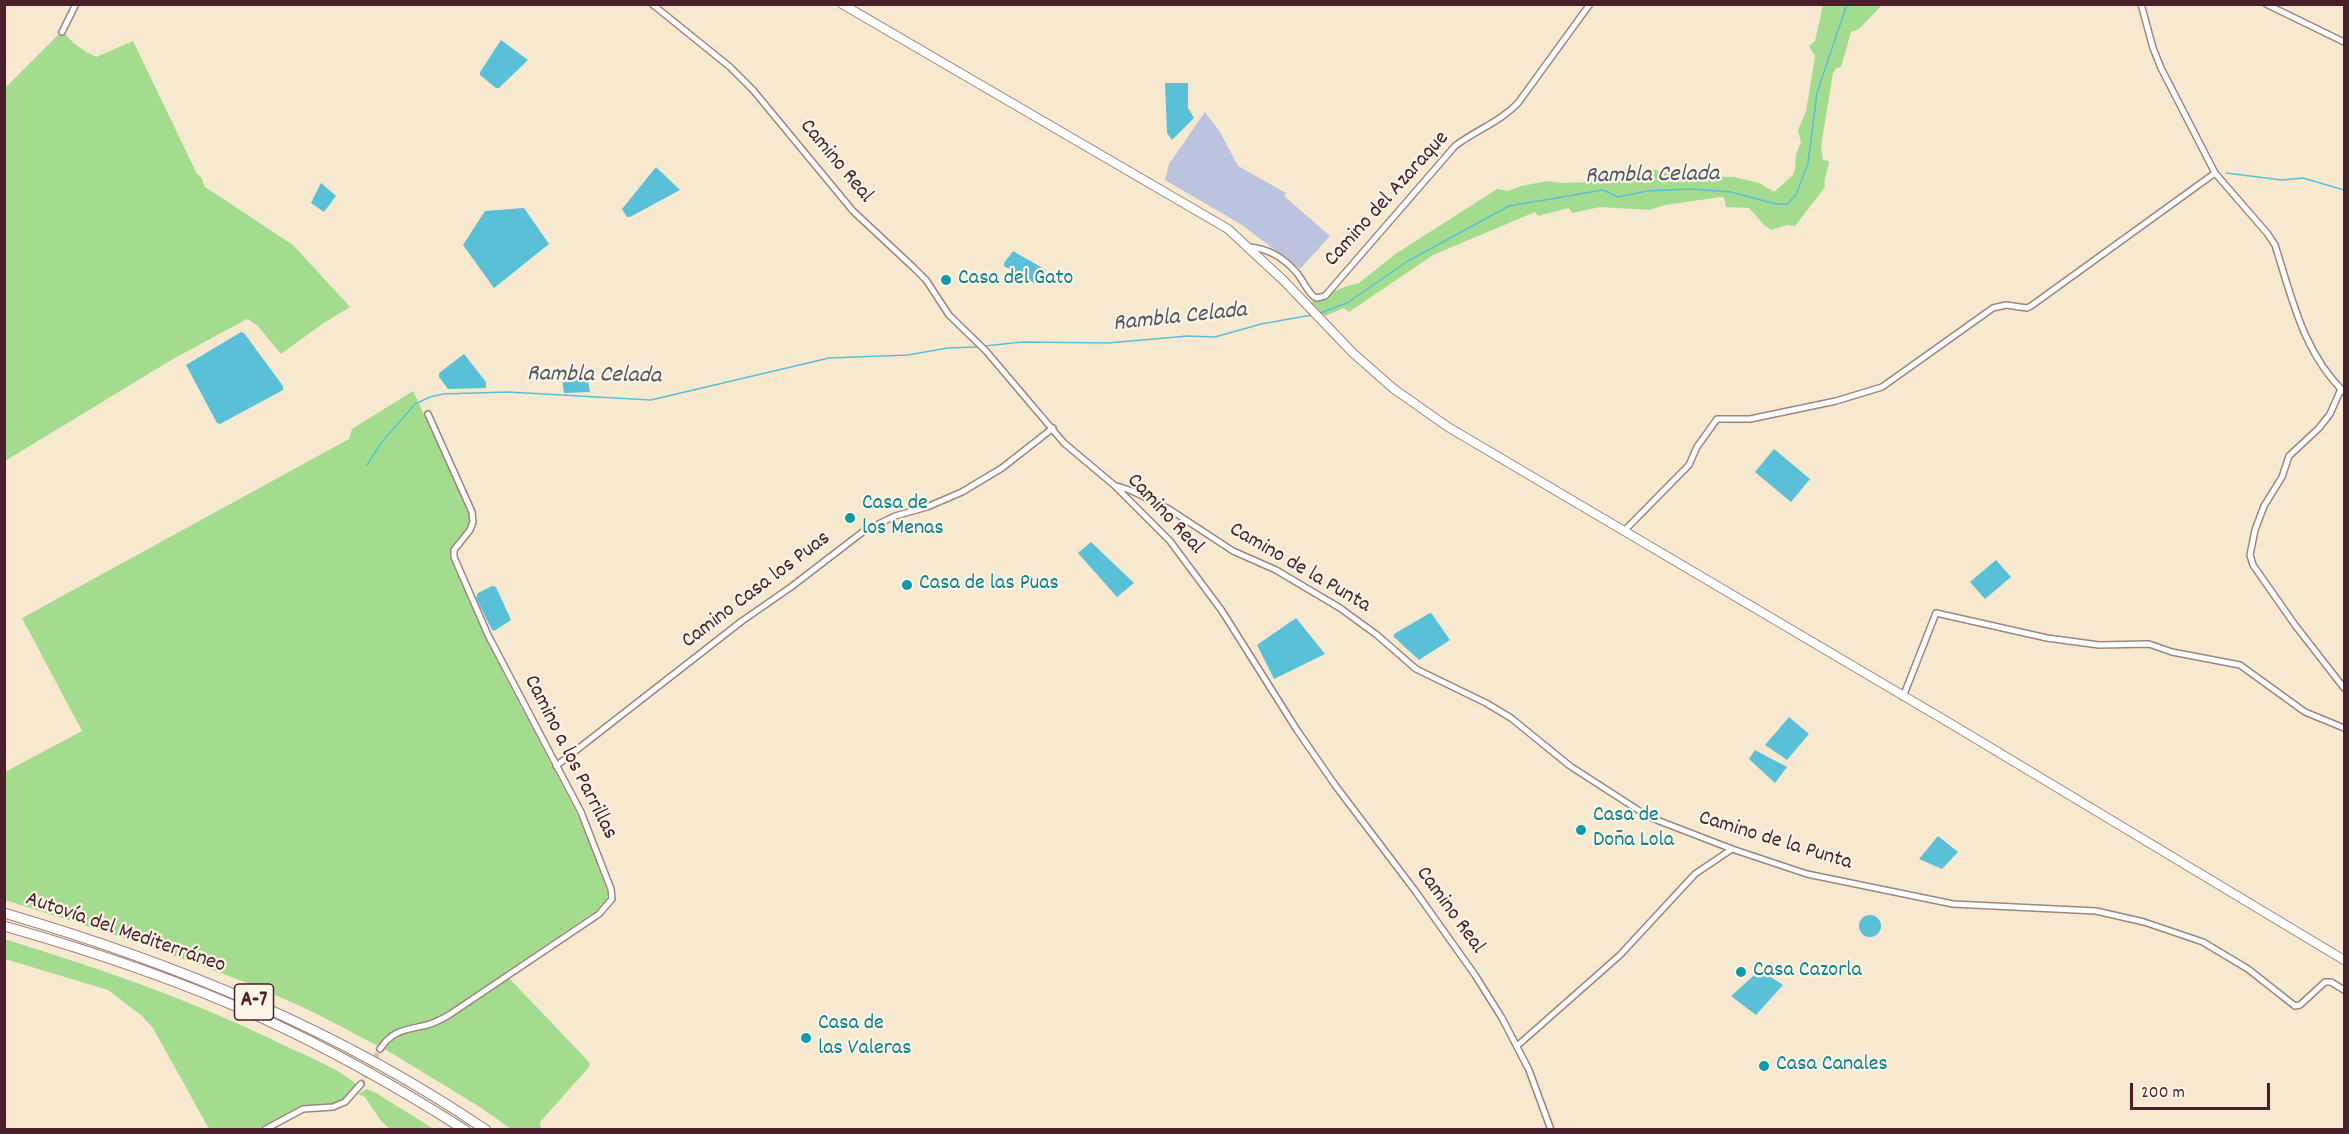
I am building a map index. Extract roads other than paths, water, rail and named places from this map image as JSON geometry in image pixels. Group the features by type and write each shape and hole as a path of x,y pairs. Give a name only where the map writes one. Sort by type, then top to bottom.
{"highway":[{"name":"Autovía del Mediterráneo","path":"4,914 143,957 264,1006 377,1063 486,1130"},
{"name":"Autovía del Mediterráneo","path":"4,926 154,974 261,1017 373,1074 465,1130"}],"main road":[{"path":"842,4 1228,229 1283,279 1353,353 1418,407 2344,960"}],"street":[{"path":"62,32 76,4"},
{"name":"Camino Real","path":"652,4 730,67 753,90 854,211 926,280 949,315 981,346 1064,443 1114,485 1170,541 1196,573 1324,770 1475,975 1517,1046 1536,1086 1551,1130"},
{"name":"Camino del Azaraque","path":"1248,248 1263,248 1274,254 1297,273 1313,296 1317,298 1325,296 1455,146 1469,135 1508,114 1518,103 1590,4"},
{"path":"2141,4 2150,39 2161,68 2215,173 2275,245 2304,334 2343,390 2330,414 2319,428 2289,456 2282,477 2262,512 2250,555 2253,565 2295,625 2344,688"},
{"path":"2266,4 2344,42"},
{"path":"1624,531 1689,465 1697,447 1717,419 1750,419 1882,387 1993,308 2031,306 2215,173"},
{"name":"Camino a los Parrillas","path":"380,1048 393,1034 403,1029 436,1023 450,1015 600,914 609,904 611,889 597,848 581,812 488,635 454,557 454,550 470,530 473,517 428,414"},
{"name":"Camino Casa los Puas","path":"556,766 742,621 864,531 885,519 927,507 971,487 1002,468 1053,429"},
{"name":"Camino de la Punta","path":"1114,485 1169,509 1233,551 1276,570 1340,608 1377,635 1416,669 1486,703 1511,718 1570,766 1649,817 1732,849 1807,874 1928,900 1978,906 2096,911 2144,922 2203,942 2248,969 2295,1006 2300,1005 2325,982 2331,982 2344,990"},
{"path":"1903,697 1935,614 1939,613 2040,637 2099,645 2149,644 2172,652 2240,665 2305,712 2344,728"},
{"path":"1517,1046 1620,955 1695,874 1732,849"},
{"path":"264,1130 303,1109 333,1107 345,1102 361,1084"}],"water":[{"path":"501,40 528,60 499,88 496,88 480,75 480,72"},
{"path":"1165,83 1188,83 1188,108 1194,118 1172,140 1167,133"},
{"path":"656,167 680,190 627,217 622,209"},
{"path":"321,183 336,196 324,212 311,203"},
{"path":"524,208 549,244 494,288 463,245 485,211"},
{"path":"1013,251 1046,270 1038,285 1004,266"},
{"path":"241,332 283,386 283,390 220,424 217,423 186,365"},
{"path":"464,354 486,382 486,388 448,389 439,377 439,373"},
{"path":"586,368 590,392 564,393 561,371"},
{"path":"1774,449 1810,479 1791,502 1755,472"},
{"path":"1091,542 1134,583 1117,597 1078,553"},
{"path":"1996,560 2011,577 1985,599 1970,582"},
{"path":"492,586 496,587 511,620 494,631 476,598 478,593"},
{"path":"1430,613 1450,640 1419,660 1394,637 1394,634"},
{"path":"1296,618 1325,654 1274,679 1257,645"},
{"path":"1789,717 1809,734 1787,760 1765,745"},
{"path":"1755,750 1787,767 1775,783 1749,759"},
{"path":"1938,836 1958,852 1942,869 1919,859"},
{"path":"1866,915 1874,915 1881,922 1881,930 1874,937 1866,937 1859,930 1859,922"},
{"path":"1760,970 1783,985 1756,1015 1731,996"}],"waterway":[{"name":"Rambla Celada","path":"1320,313 1347,303 1408,261 1509,206 1603,190 1618,197 1647,191 1691,189 1731,192 1776,204 1787,204 1796,195 1808,163 1817,93 1847,4"},
{"path":"2226,173 2282,180 2303,178 2344,190"},
{"name":"Rambla Celada","path":"985,346 1022,342 1108,343 1188,336 1215,337 1261,324 1312,315"},
{"name":"Rambla Celada","path":"367,465 381,443 415,404 443,394 508,392 651,400 829,358 908,355 948,348 977,347"}],"tunnel":[{"path":"361,1084 380,1049"}],"place":[{"name":"Casa del Gato","path":"946,280"},
{"name":"Casa de los Menas","path":"850,518"},
{"name":"Casa de las Puas","path":"907,585"},
{"name":"Casa de Doña Lola","path":"1581,830"},
{"name":"Casa Cazorla","path":"1741,972"},
{"name":"Casa de las Valeras","path":"806,1038"},
{"name":"Casa Canales","path":"1764,1066"}]}
